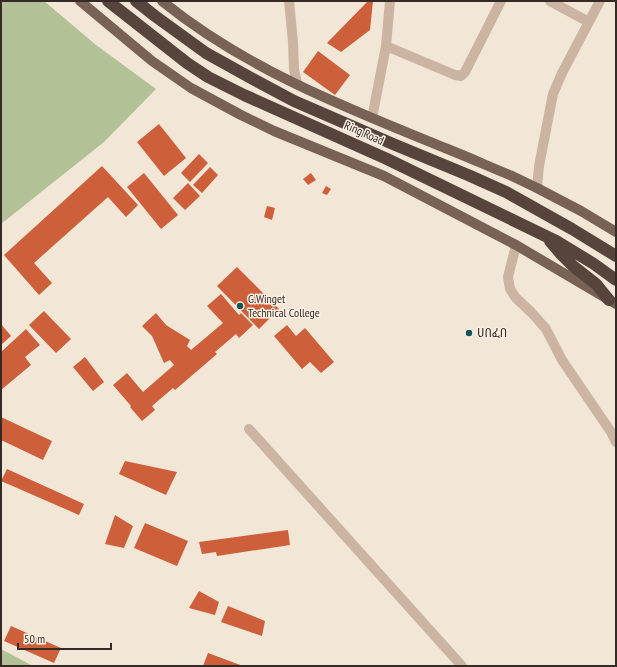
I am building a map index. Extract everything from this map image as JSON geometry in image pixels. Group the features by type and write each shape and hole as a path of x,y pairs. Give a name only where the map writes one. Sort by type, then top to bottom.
{"highway":[{"name":"Ring Road","path":"108,1 187,64 208,77 244,95 388,159 558,242 594,264 616,280"},
{"name":"Ring Road","path":"136,1 206,53 294,101 506,192 572,229 616,256"},
{"path":"545,236 573,266 596,284 613,302"}],"main road":[{"path":"80,1 152,61 191,88 214,101 241,116 384,176 516,245 613,302"},
{"path":"162,1 202,31 229,48 320,96 447,148 537,188 581,211 616,232"}],"street":[{"path":"289,1 294,69 297,84"},
{"path":"372,118 386,46 390,1"},
{"path":"386,46 455,75 461,76 465,72 501,1"},
{"path":"550,1 589,22"},
{"path":"537,188 539,166 553,94 600,1"},
{"path":"516,245 508,277 510,289 516,298 532,312 546,329 562,360 611,432 616,442"},
{"path":"249,429 462,666"}],"green space":[{"path":"1,1 44,1 96,45 156,89 104,142 1,224"},
{"path":"1,649 33,666 1,666"}],"building":[{"path":"368,1 373,1 370,30 341,52 327,43"},
{"path":"318,51 350,75 335,95 303,72"},
{"path":"159,124 186,158 164,176 137,142"},
{"path":"199,154 208,163 190,182 181,173"},
{"path":"102,166 138,205 126,217 108,197 34,263 52,283 39,295 4,255"},
{"path":"210,167 218,175 202,193 193,185"},
{"path":"144,173 178,215 161,229 127,187"},
{"path":"311,173 316,180 308,185 303,179"},
{"path":"188,183 200,196 185,210 173,198"},
{"path":"326,186 331,189 327,195 322,193"},
{"path":"267,206 275,208 272,220 264,217"},
{"path":"237,267 279,309 259,329 217,286"},
{"path":"221,294 239,315 241,313 253,325 239,338 236,334 215,352 217,354 175,390 173,388 152,406 155,410 142,421 113,385 127,373 143,392 174,365 170,360 164,363 152,336 142,326 156,313 166,325 190,340 187,346 191,350 223,323 207,306"},
{"path":"44,311 71,339 56,353 29,325"},
{"path":"1,324 11,336 1,345"},
{"path":"287,325 296,336 305,328 334,362 321,373 310,362 302,369 274,336"},
{"path":"26,329 40,345 25,357 31,365 1,390 1,352"},
{"path":"85,357 104,382 93,391 73,367"},
{"path":"1,417 52,441 43,460 1,440"},
{"path":"125,461 177,472 166,495 119,474"},
{"path":"7,469 84,504 79,515 1,481"},
{"path":"115,515 133,526 124,548 105,544"},
{"path":"145,523 188,541 177,566 134,548"},
{"path":"288,530 290,545 217,556 216,552 202,554 199,542"},
{"path":"199,591 219,602 215,615 189,608"},
{"path":"228,606 265,621 262,636 221,622"},
{"path":"11,626 61,648 54,663 4,641"},
{"path":"208,653 243,666 203,666"}],"place":[{"name":"G.Winget Technical College","path":"240,306"},
{"name":"ሀበፈበ","path":"469,333"}]}
